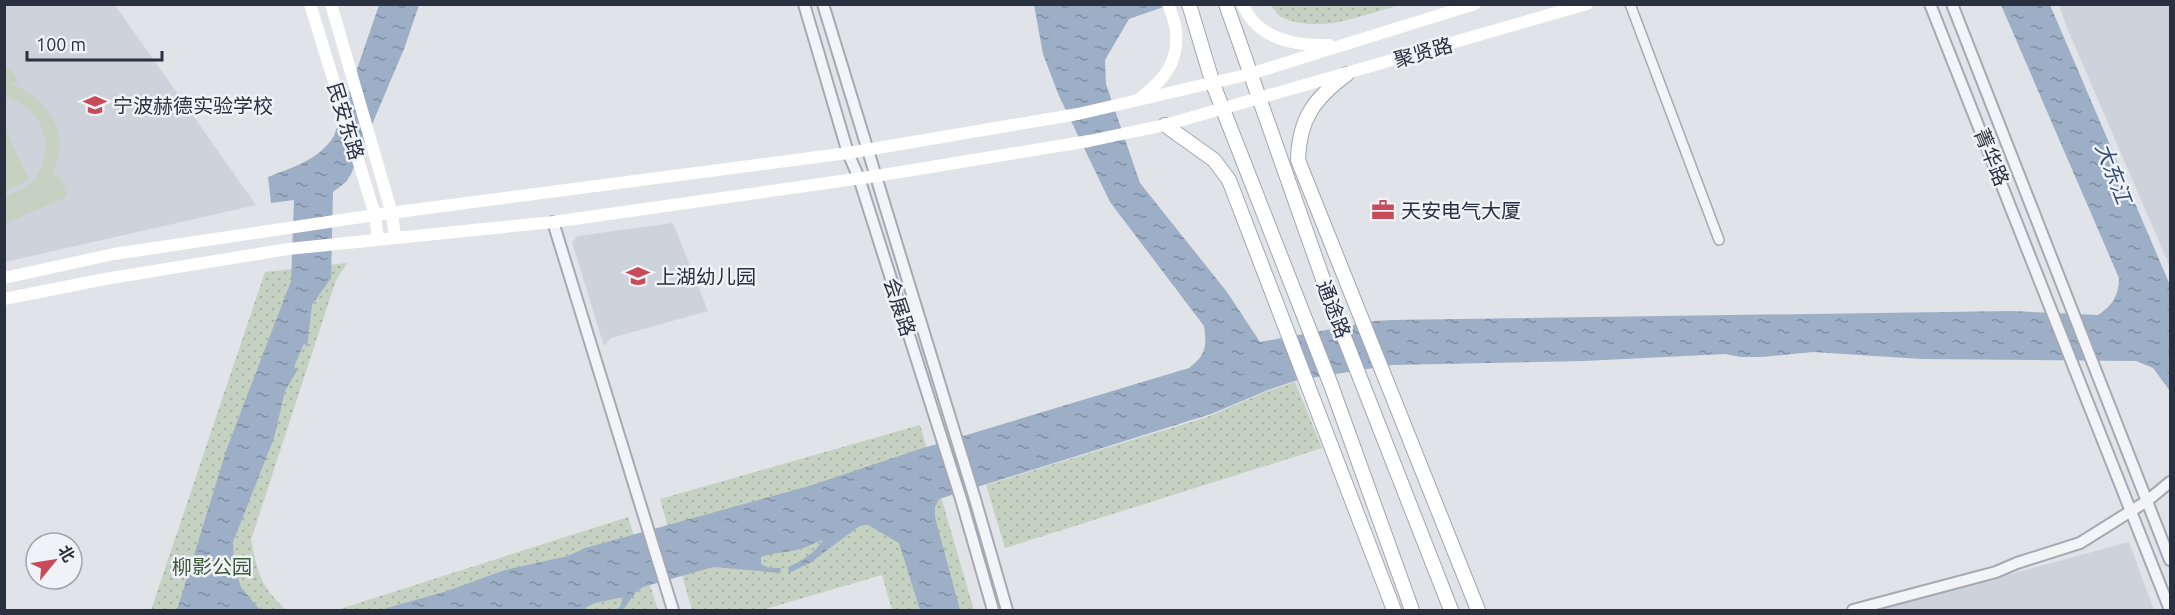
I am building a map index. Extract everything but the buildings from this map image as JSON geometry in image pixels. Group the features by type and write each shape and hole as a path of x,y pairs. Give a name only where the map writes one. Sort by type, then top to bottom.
{"main road":[{"name":"民安东路","path":"310,4 375,215 378,239"},
{"name":"民安东路","path":"331,4 392,214 395,237"},
{"path":"1135,101 1164,78 1174,56 1176,31 1168,4"},
{"name":"通途路","path":"1226,4 1337,319 1451,610"},
{"path":"1242,4 1256,24 1275,36 1312,45 1345,44"},
{"name":"聚贤路","path":"4,278 114,254 375,215 848,153 1078,114 1214,84 1475,4"},
{"name":"聚贤路","path":"4,299 105,279 288,249 553,222 876,176 1089,141 1166,125 1587,4"},
{"name":"通途路","path":"1190,7 1223,109 1331,385 1412,610"},
{"path":"1347,74 1316,101 1304,121 1298,144 1298,160 1478,610"},
{"path":"1166,125 1214,160 1229,180 1394,610"}],"street":[{"name":"会展路","path":"804,4 848,153 859,178 961,499 993,610"},
{"name":"会展路","path":"823,4 955,432 1007,610"},
{"path":"1630,4 1719,240"},
{"name":"菁华路","path":"1930,4 2132,510"},
{"path":"1952,4 2170,560"},
{"path":"553,222 673,610"},
{"path":"1853,610 1996,572 2017,563 2066,549 2080,543 2147,501 2170,482"},
{"path":"2132,510 2170,610"}],"shaded area":[{"name":"宁波赫德实验学校","path":"4,5 115,5 256,205 5,262"},
{"path":"2059,5 2170,5 2170,267 2068,30"},
{"name":"上湖幼儿园","path":"673,223 708,311 611,338 604,346 572,242 578,236"},
{"path":"2129,542 2154,610 1877,610"}],"green space":[{"path":"1270,5 1399,5 1356,18 1327,24 1312,24 1283,18"},
{"path":"10,67 17,81 11,84 37,99 55,124 59,134 60,148 52,177 58,174 68,196 5,224 5,196 32,182 43,161 46,149 45,137 35,116 17,101 5,97 5,70"},
{"path":"4,126 29,180 5,191 4,191"},
{"name":"柳影公园","path":"347,263 336,280 251,540 265,586 286,610 151,610 265,272"},
{"path":"1295,382 1322,448 1005,548 986,485 1207,417"},
{"path":"920,425 974,610 892,610 882,575 762,610 692,610 660,499"},
{"path":"628,517 658,610 337,610"}],"water":[{"path":"379,5 419,5 404,49 351,174 346,182 333,192 331,278 312,305 307,347 304,343 294,367 298,369 285,391 274,438 233,542 234,566 241,587 260,610 177,610 227,448 291,281 294,200 271,203 268,177 313,157 334,136"},
{"name":"大东江","path":"1034,5 1169,5 1129,19 1105,60 1106,84 1140,183 1227,292 1260,342 1375,321 1392,320 2011,311 2098,315 2114,299 2118,290 2119,278 2001,5 2050,5 2170,285 2170,391 2153,368 2136,361 1921,359 1813,352 1762,357 1725,354 1584,361 1392,365 1298,380 1211,414 939,499 935,507 935,517 960,610 920,610 899,543 868,525 861,525 810,563 789,573 788,567 808,556 823,540 803,548 761,557 761,564 770,568 781,568 780,573 713,567 643,587 635,593 623,610 614,610 620,607 623,597 595,603 581,610 380,610 447,591 505,570 568,556 585,548 809,486 920,449 1189,368 1195,363 1204,350 1204,326 1110,202 1059,96 1043,54"}],"place":[{"name":"宁波赫德实验学校","path":"95,105"},
{"name":"天安电气大厦","path":"1383,210"},
{"name":"上湖幼儿园","path":"638,276"}]}
